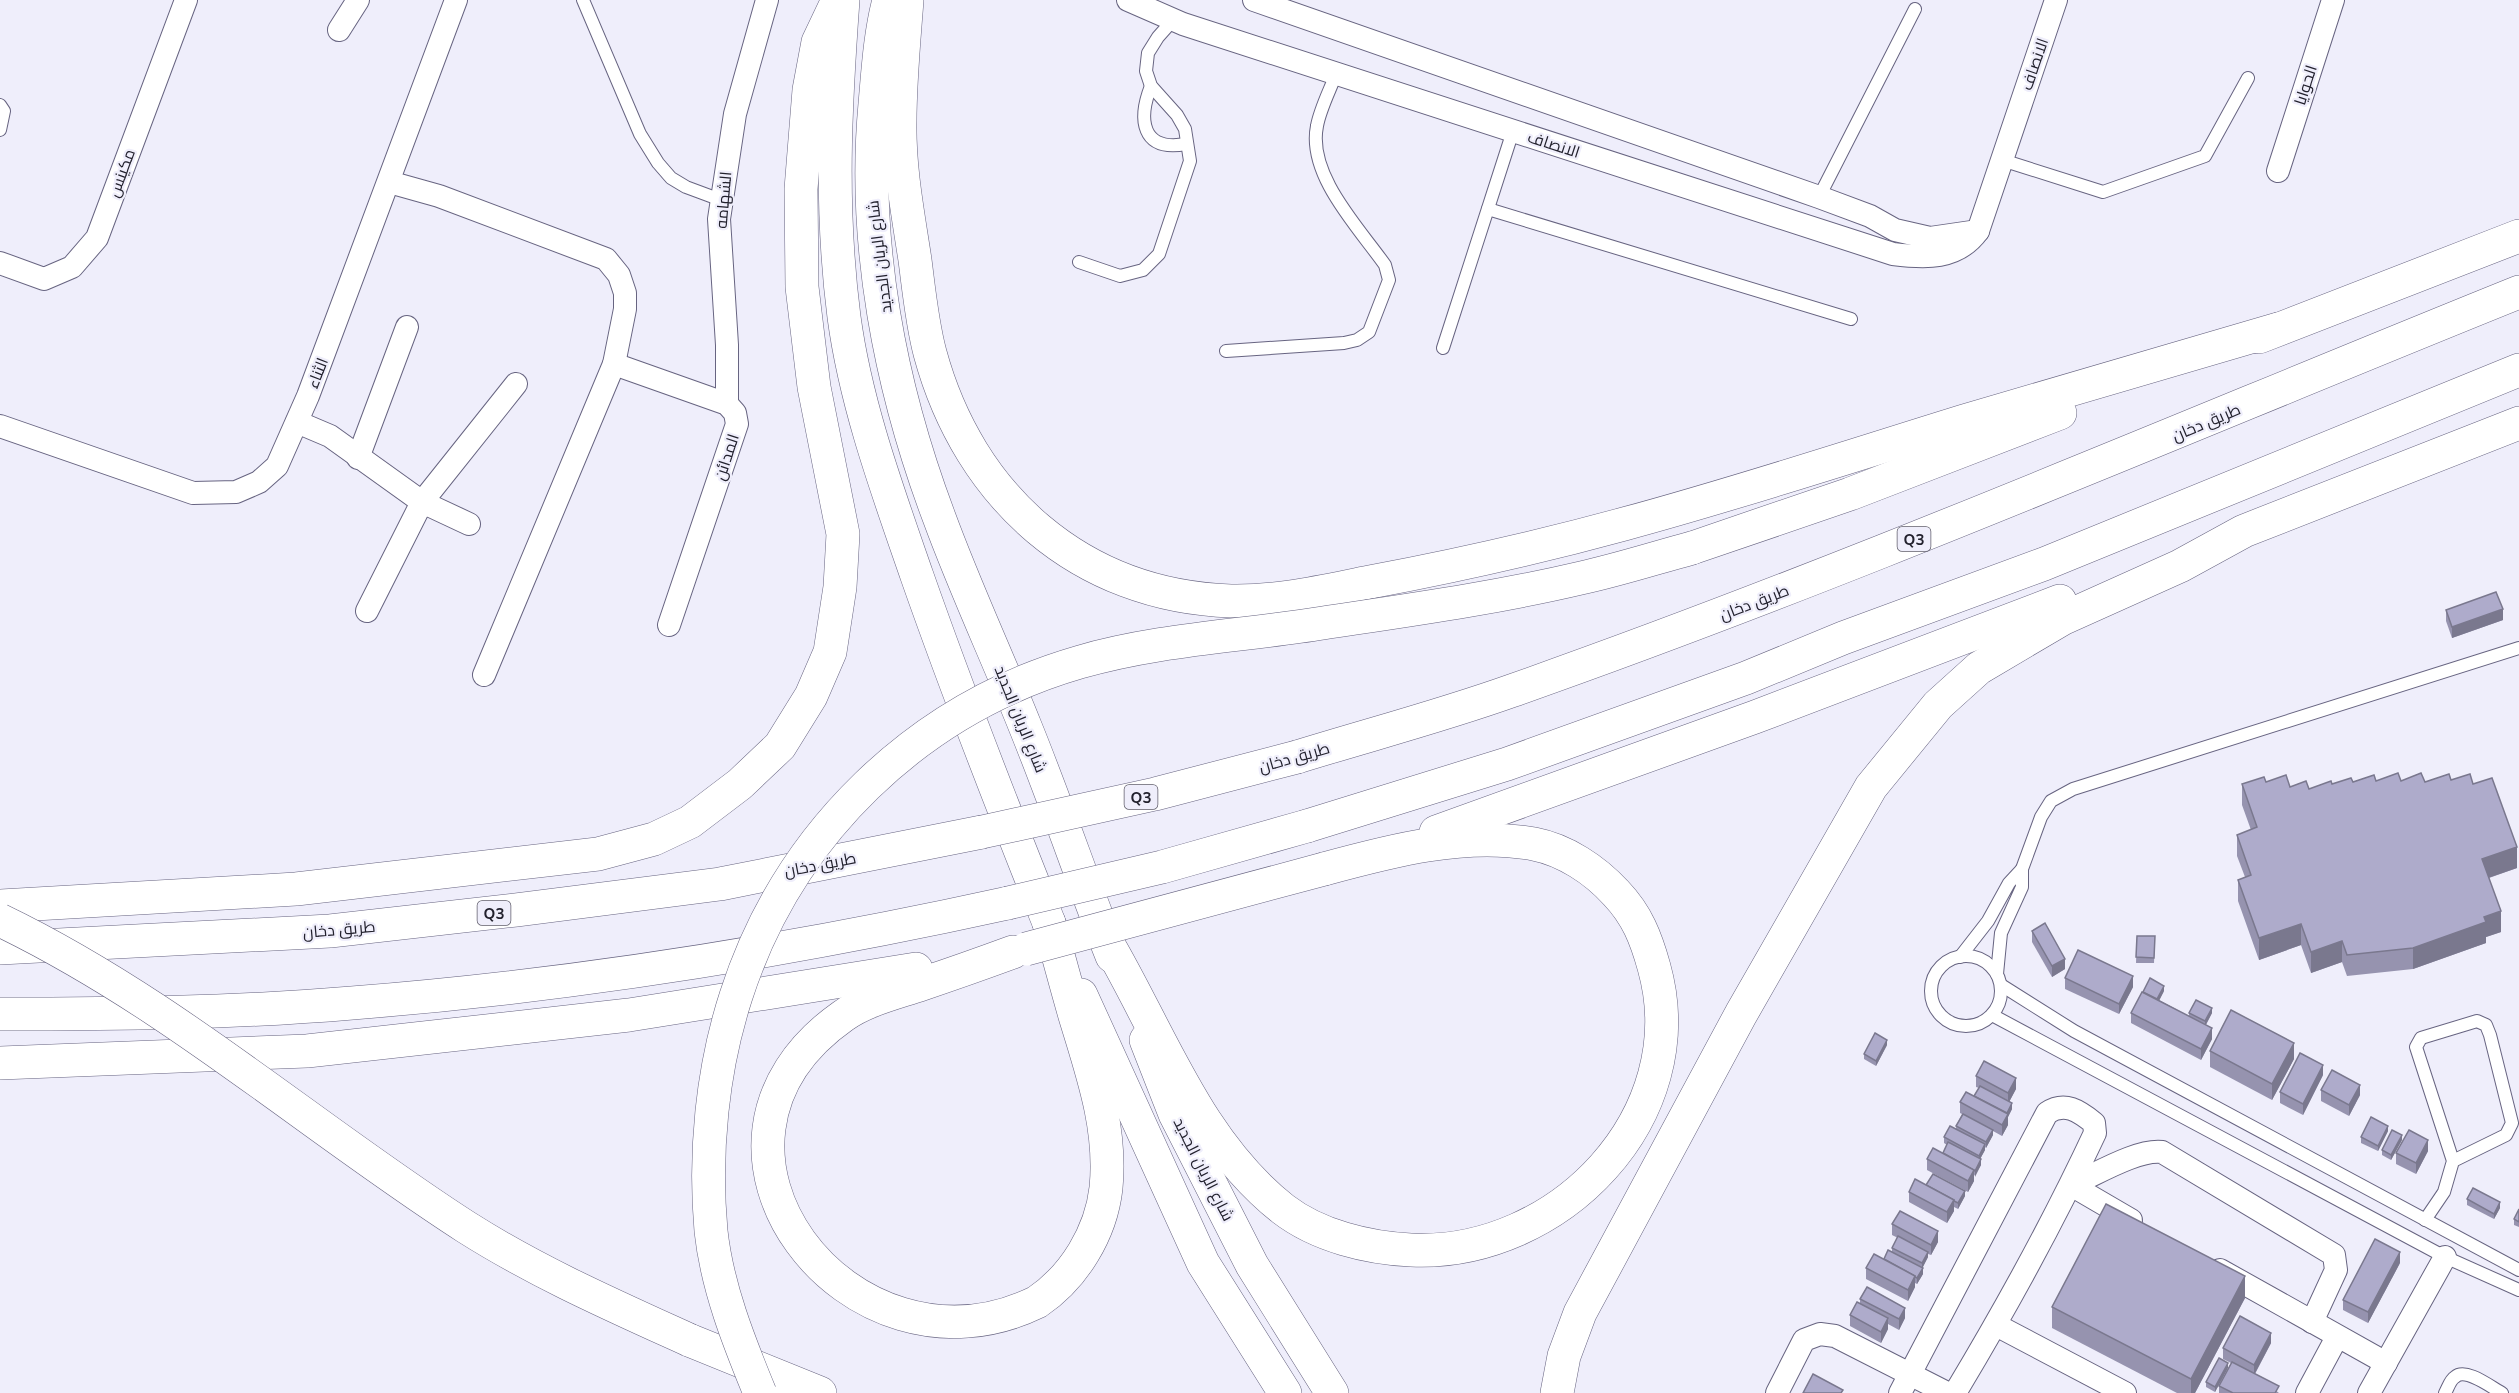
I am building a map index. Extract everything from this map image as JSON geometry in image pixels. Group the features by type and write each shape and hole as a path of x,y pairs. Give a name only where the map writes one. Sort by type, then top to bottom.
{"main road":[{"path":"0,906 296,890 598,854 654,839 690,822 740,784 780,746 811,696 830,652 840,587 843,534 814,387 802,287 801,189 809,90 818,42 838,0"},
{"path":"843,0 835,117 834,197 845,320 860,393 885,486 942,649 1049,922 1136,1120 1203,1263 1285,1393"},
{"name":"شارع الريان الجديد","path":"889,0 877,78 872,133 874,242 893,365 913,441 939,517 1026,728 1107,942 1180,1124 1252,1265 1332,1393"},
{"path":"907,0 900,123 904,190 930,351 957,423 982,468 1024,518 1053,543 1084,562 1134,584 1178,596 1233,601 1291,597 1435,570 1565,540 1675,510 2278,329"},
{"path":"759,1393 740,1347 722,1286 711,1234 709,1179 711,1123 728,1021 747,961 789,881 818,838 846,806 908,747 945,722 1029,679 1082,661 1145,648 1320,624 1571,580 1692,548 1850,494 2519,236"},
{"name":"طريق دخان","path":"0,948 330,931 720,884 982,832 1155,794 1297,757 1508,692 1744,606 2139,450 2519,292"},
{"path":"0,1014 175,1013 352,1004 534,984 880,931 1162,867 1306,826 1507,764 1746,678 1843,638 2054,560 2519,370"},
{"path":"1049,922 1106,1125 1106,1190 1095,1229 1068,1274 1048,1294 1026,1309 986,1327 953,1333 922,1333 877,1319 844,1302 823,1286 791,1244 779,1220 771,1186 770,1127 776,1106 798,1063 828,1029 844,1016 892,994 1020,950 1324,869 1364,858 1755,717 2244,531 2519,423"},
{"path":"1557,1393 1564,1356 1580,1313 1615,1244 1741,1014 1871,788 1906,742 1938,705 1978,668 2062,619 2180,566 2244,531"},
{"path":"1107,942 1137,993 1179,1080 1203,1118 1232,1161 1286,1212 1325,1231 1386,1249 1426,1251 1490,1242 1513,1233 1559,1206 1600,1172 1630,1131 1652,1086 1659,1061 1662,1010 1659,986 1645,935 1629,907 1608,884 1562,854 1538,845 1479,840 1442,843 1364,858"},
{"path":"0,920 77,961 202,1039 349,1148 467,1227 552,1278 689,1340 820,1393"},
{"path":"0,1063 307,1051 463,1035 629,1015 1020,950"}],"street":[{"name":"مكينس","path":"0,263 44,279 72,267 97,238 186,0"},
{"path":"339,30 358,0"},
{"name":"الثناء","path":"0,426 193,493 236,492 259,482 277,466 297,422 456,0"},
{"name":"الشهامه","path":"727,404 727,345 719,219 735,114 767,0"},
{"name":"الانصاف","path":"1128,0 1183,24 1336,74 1893,254 1924,258 1940,256 1968,245 1978,231 2056,0"},
{"path":"1254,0 1819,197 1870,216 1895,230 1930,238 1978,231"},
{"name":"الحوايا","path":"2278,171 2332,0"},
{"path":"389,182 439,196 606,259 619,275 625,293 625,309 614,364 484,675"},
{"path":"358,458 407,327"},
{"path":"614,364 727,404"},
{"path":"367,611 422,502 516,384"},
{"name":"المدائن","path":"669,625 737,424 735,413 727,404"},
{"path":"297,422 330,436 422,502 470,524"},
{"path":"1906,1383 2048,1113 2055,1108 2068,1107 2082,1112 2094,1123 2095,1133 2071,1185 1996,1325 1955,1393"},
{"path":"2071,1185 2138,1156 2152,1151 2162,1152 2334,1255 2336,1270 2312,1322"},
{"path":"2071,1185 2151,1231"},
{"path":"2369,1393 2445,1257"},
{"path":"2201,1260 2386,1363"},
{"path":"1996,1325 2125,1393"},
{"path":"1777,1393 1804,1340 1820,1334 1835,1336 1906,1383 1947,1393"},
{"path":"2307,1393 2337,1337"}],"lane":[{"path":"583,0 640,134 658,163 672,178 721,200"},
{"path":"1819,197 1915,9"},
{"path":"1079,262 1120,276 1143,270 1159,254 1190,161 1185,129 1177,115 1151,86 1146,71 1148,53 1174,19"},
{"path":"1226,351 1344,343 1357,340 1369,332 1389,280 1385,265 1323,177 1316,152 1316,127 1336,74"},
{"path":"2002,160 2103,192 2205,156 2248,78"},
{"path":"1151,86 1143,114 1147,133 1157,142 1167,145 1186,144"},
{"path":"0,105 4,111 0,130"},
{"path":"1443,348 1513,131"},
{"path":"1488,209 1851,319"},
{"path":"2022,869 2008,883 1988,921 1960,957 1941,967 1935,975 1932,986 1936,1007 1951,1022 1972,1025 1992,1015 1998,1006 2001,933 2022,887 2022,869 2041,817 2051,801 2073,789 2519,648"},
{"path":"1960,957 1982,960 1999,980 2074,1031 2519,1270"},
{"path":"1992,1015 2445,1257 2519,1290"},
{"path":"2425,1220 2444,1192 2453,1161 2416,1047 2421,1038 2477,1021 2486,1025 2490,1035 2512,1123 2506,1135 2453,1161"},
{"path":"2445,1393 2453,1377 2458,1374 2467,1374 2502,1393"}],"building":[{"path":"2496,592 2503,609 2452,627 2446,610"},
{"path":"2398,773 2401,781 2421,773 2425,782 2449,774 2451,780 2470,774 2473,784 2492,778 2517,847 2482,859 2501,911 2484,917 2486,922 2413,948 2347,955 2342,941 2311,952 2301,924 2259,938 2238,880 2251,875 2237,835 2257,827 2242,784 2264,777 2266,782 2286,775 2290,787 2306,781 2309,789 2331,781 2332,784 2351,778 2353,782 2374,775 2376,781"},
{"path":"2045,923 2065,959 2052,966 2032,931"},
{"path":"2137,936 2155,936 2154,958 2136,957"},
{"path":"2078,950 2133,976 2119,1004 2065,978"},
{"path":"2150,978 2164,986 2157,999 2143,992"},
{"path":"2142,992 2212,1028 2201,1049 2131,1013"},
{"path":"2196,1000 2212,1008 2205,1021 2189,1013"},
{"path":"2231,1010 2294,1043 2272,1084 2210,1051"},
{"path":"1875,1033 1887,1040 1876,1061 1864,1054"},
{"path":"2300,1053 2323,1065 2303,1104 2280,1092"},
{"path":"1984,1061 2016,1078 2008,1093 1976,1076"},
{"path":"2332,1070 2360,1085 2349,1105 2321,1090"},
{"path":"1980,1086 2012,1103 2007,1113 1974,1096"},
{"path":"1966,1092 2008,1114 2002,1125 1960,1102"},
{"path":"1963,1114 1993,1130 1986,1142 1956,1126"},
{"path":"2371,1117 2388,1126 2378,1146 2361,1137"},
{"path":"1950,1126 1985,1144 1979,1156 1944,1137"},
{"path":"2392,1130 2402,1135 2391,1155 2382,1150"},
{"path":"2409,1130 2428,1140 2416,1163 2396,1153"},
{"path":"1948,1142 1981,1159 1975,1171 1943,1153"},
{"path":"1933,1148 1974,1170 1968,1181 1927,1159"},
{"path":"1933,1174 1965,1191 1958,1203 1926,1185"},
{"path":"1915,1179 1954,1200 1947,1212 1909,1192"},
{"path":"2473,1188 2500,1202 2494,1214 2467,1199"},
{"path":"2106,1204 2245,1276 2191,1379 2052,1307"},
{"path":"2519,1209 2519,1222 2514,1219"},
{"path":"1900,1211 1938,1231 1931,1245 1892,1224"},
{"path":"1898,1236 1928,1252 1922,1263 1892,1248"},
{"path":"2375,1239 2400,1252 2368,1312 2343,1300"},
{"path":"1888,1250 1923,1268 1917,1278 1884,1259"},
{"path":"1874,1254 1915,1276 1908,1290 1866,1268"},
{"path":"1867,1287 1905,1308 1899,1319 1860,1299"},
{"path":"1857,1302 1888,1318 1881,1332 1850,1315"},
{"path":"2240,1316 2271,1333 2254,1365 2223,1348"},
{"path":"2219,1358 2228,1363 2215,1387 2206,1382"},
{"path":"2232,1362 2279,1386 2275,1393 2233,1393 2219,1386"},
{"path":"1813,1374 1843,1390 1841,1393 1803,1393"}]}
